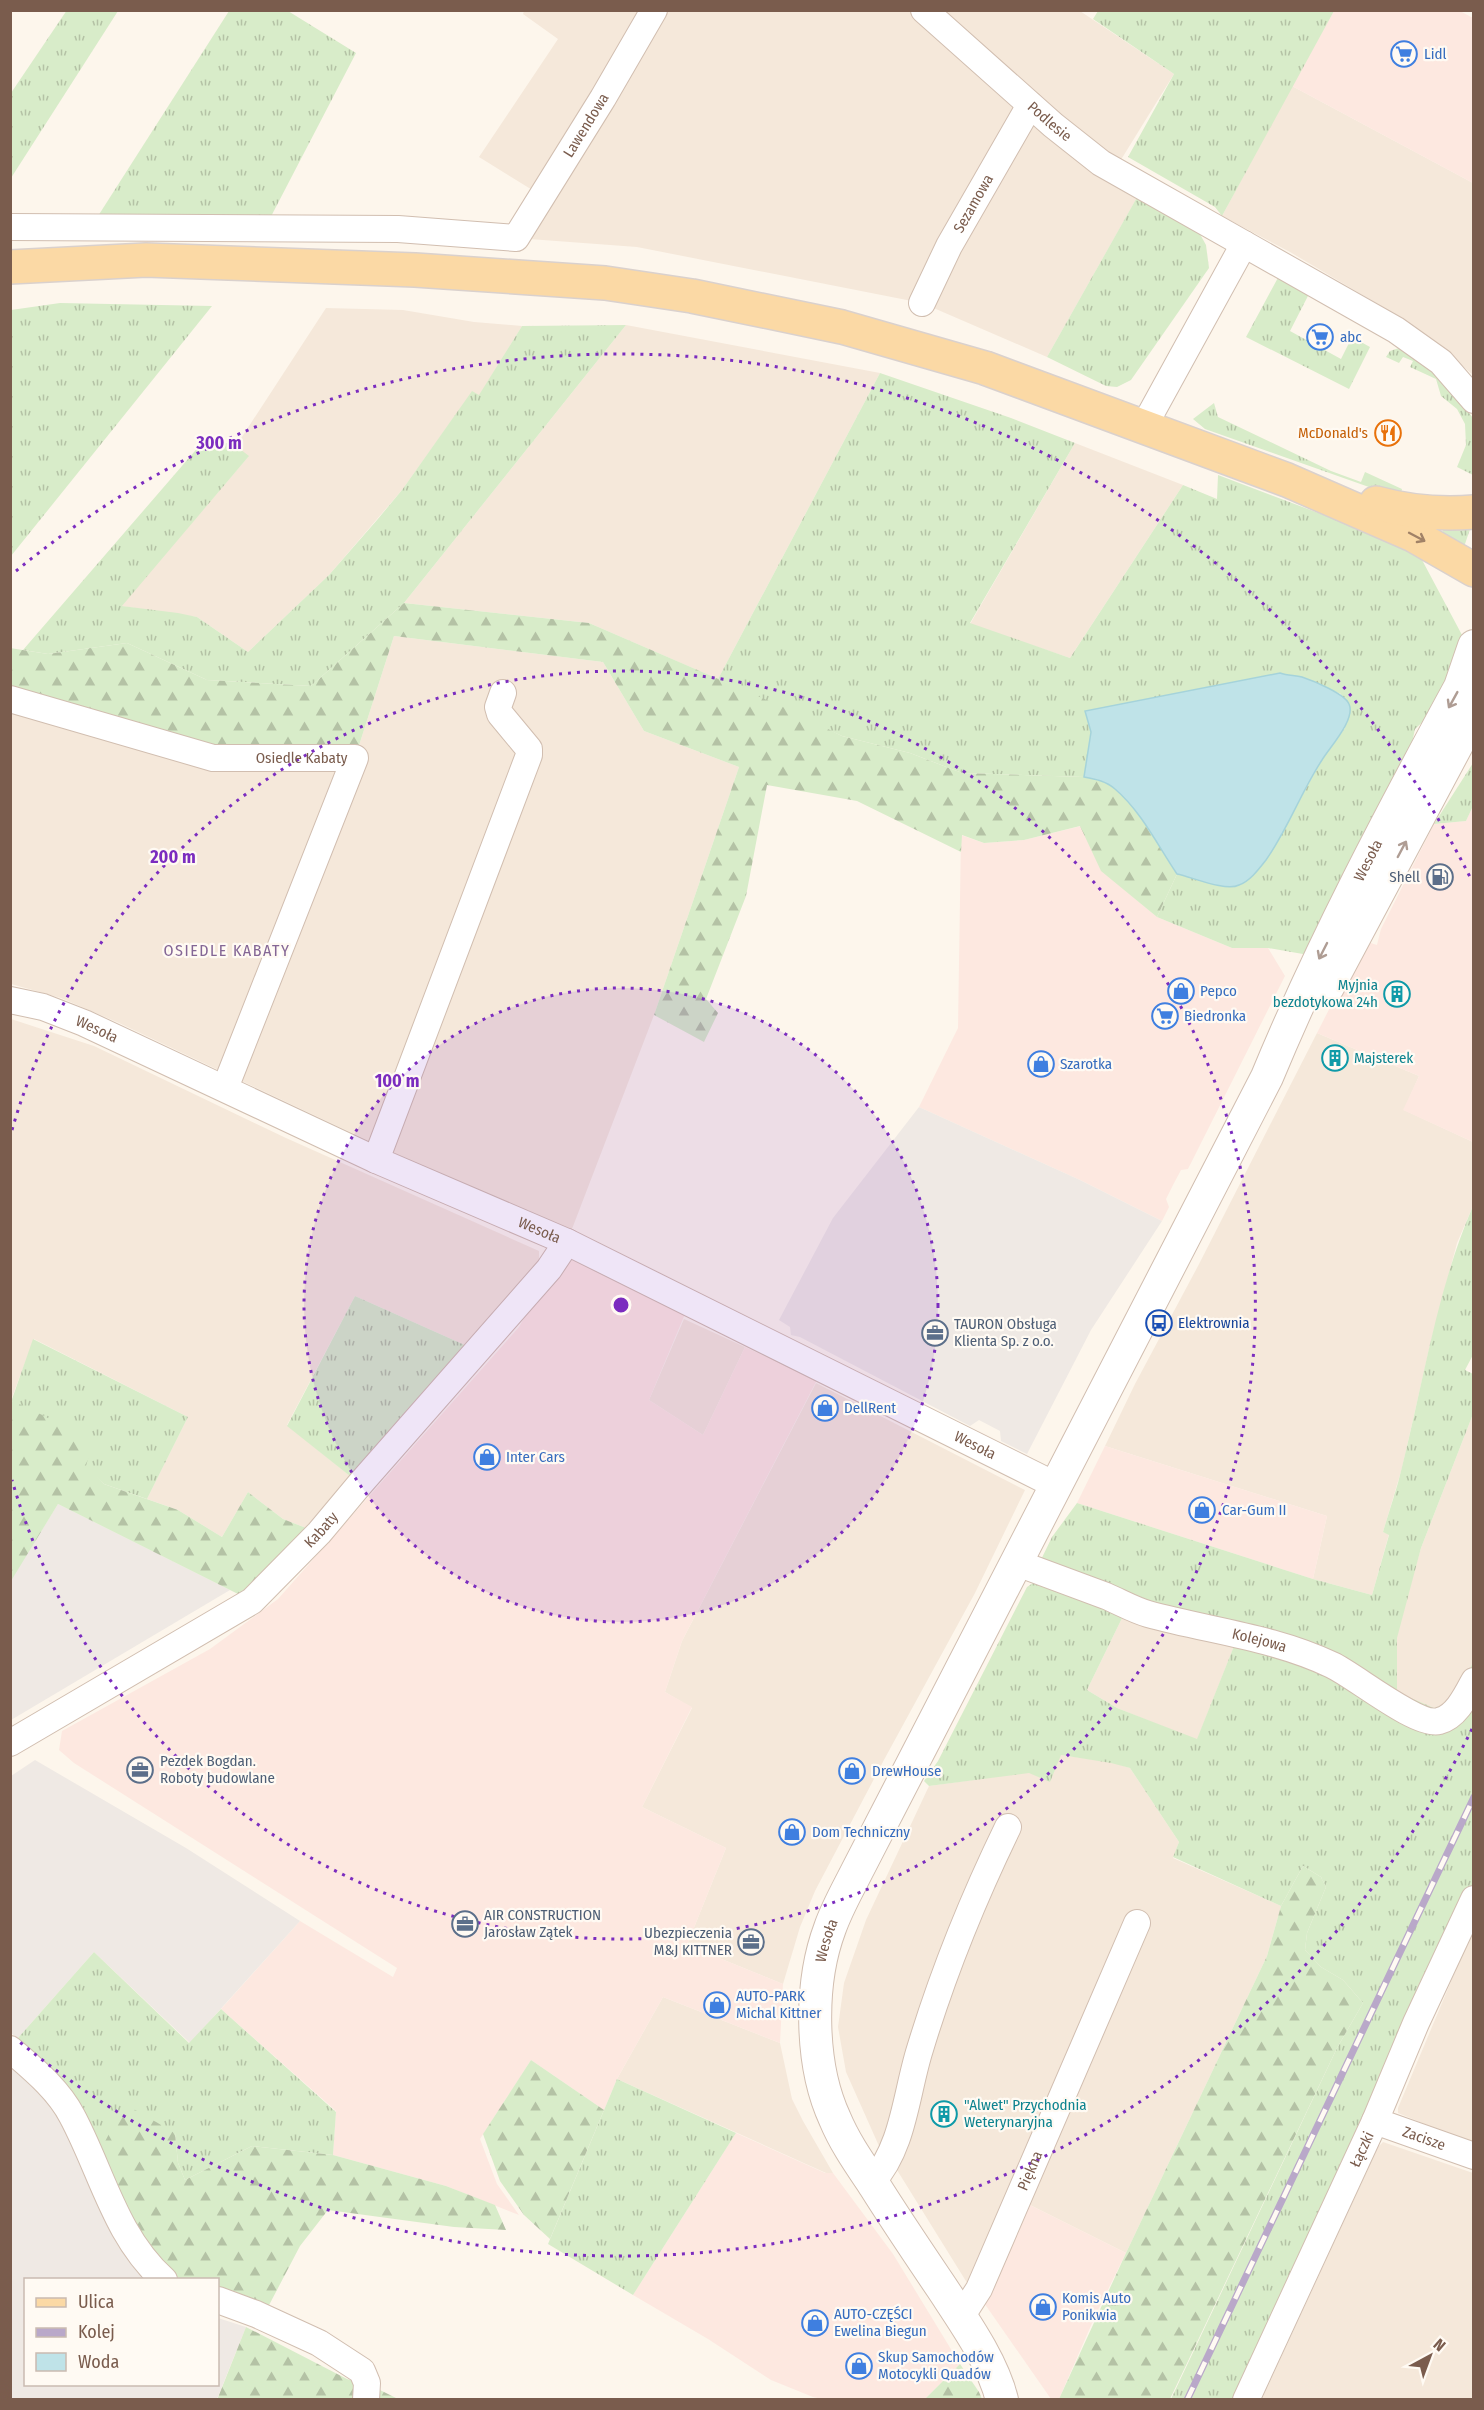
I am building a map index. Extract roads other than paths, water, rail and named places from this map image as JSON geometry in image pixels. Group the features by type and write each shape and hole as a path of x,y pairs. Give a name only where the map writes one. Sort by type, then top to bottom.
{"main road":[{"path":"10,267 146,260 415,270 605,283 692,296 842,327 985,368 1287,480 1413,535 1473,570"},
{"path":"1287,480 1416,512 1440,514 1473,512"}],"street":[{"name":"Lawendowa","path":"10,227 398,229 516,238 603,98 654,10"},
{"name":"Podlesie","path":"924,10 1030,105 1101,164 1396,330 1441,362 1473,400"},
{"name":"Sezamowa","path":"922,303 949,246 1030,105"},
{"path":"1144,426 1245,244"},
{"name":"Wesoła","path":"1002,2400 990,2367 961,2317 872,2181 849,2150 833,2117 821,2075 817,2049 815,1998 823,1952 830,1928 857,1870 1267,1077 1320,957 1460,687 1473,646"},
{"path":"376,1160 529,755 529,749 500,714 498,707 503,693"},
{"name":"Osiedle Kabaty","path":"10,699 213,758 355,758 225,1088"},
{"name":"Wesoła","path":"1267,1077 1322,997 1473,713"},
{"name":"Wesoła","path":"10,1000 43,1007 84,1023 376,1160 567,1242 1057,1486"},
{"name":"Kabaty","path":"10,1743 252,1601 320,1533 360,1484 549,1269 567,1242"},
{"name":"Kolejowa","path":"1017,1563 1108,1597 1146,1614 1247,1636 1316,1657 1343,1670 1407,1712 1426,1720 1438,1722 1453,1713 1473,1681"},
{"path":"872,2181 882,2170 892,2152 920,2049 950,1960 974,1898 1008,1827"},
{"name":"Łączki","path":"1246,2400 1375,2121 1416,2023 1473,1899"},
{"name":"Piękna","path":"961,2317 979,2289 1137,1923"},
{"path":"10,2049 50,2085 72,2115 115,2215 147,2265 162,2278"},
{"name":"Zacisze","path":"1375,2121 1473,2156"},
{"path":"219,2300 256,2313 319,2343 362,2371 368,2383 366,2400"}],"water":[{"path":"1280,673 1299,676 1342,696 1349,704 1350,710 1346,725 1314,772 1274,848 1251,878 1239,885 1226,887 1177,874 1141,818 1124,798 1108,784 1084,777 1091,732 1085,711"}],"railway":[{"path":"1187,2400 1474,1797"}],"place":[{"name":"Lidl","path":"1404,54"},
{"name":"abc","path":"1320,337"},
{"name":"McDonald's","path":"1388,433"},
{"name":"Shell","path":"1440,877"},
{"name":"Pepco","path":"1181,991"},
{"name":"Myjnia bezdotykowa 24h","path":"1397,994"},
{"name":"Biedronka","path":"1165,1016"},
{"name":"Majsterek","path":"1335,1058"},
{"name":"Szarotka","path":"1041,1064"},
{"name":"Elektrownia","path":"1159,1323"},
{"name":"TAURON Obsługa Klienta Sp. z o.o.","path":"935,1333"},
{"name":"DellRent","path":"825,1408"},
{"name":"Inter Cars","path":"487,1457"},
{"name":"Car-Gum II","path":"1202,1510"},
{"name":"Pezdek Bogdan. Roboty budowlane","path":"140,1770"},
{"name":"DrewHouse","path":"852,1771"},
{"name":"Dom Techniczny","path":"792,1832"},
{"name":"AIR CONSTRUCTION Jarosław Zątek","path":"465,1924"},
{"name":"Ubezpieczenia M&J KITTNER","path":"751,1942"},
{"name":"AUTO-PARK Michal Kittner","path":"717,2005"},
{"name":"\"Alwet\" Przychodnia Weterynaryjna","path":"944,2114"},
{"name":"Komis Auto Ponikwia","path":"1043,2307"},
{"name":"AUTO-CZĘŚCI Ewelina Biegun","path":"815,2323"},
{"name":"Skup Samochodów Motocykli Quadów","path":"859,2366"}],"district":[{"name":"OSIEDLE KABATY","path":"227,950"}]}
